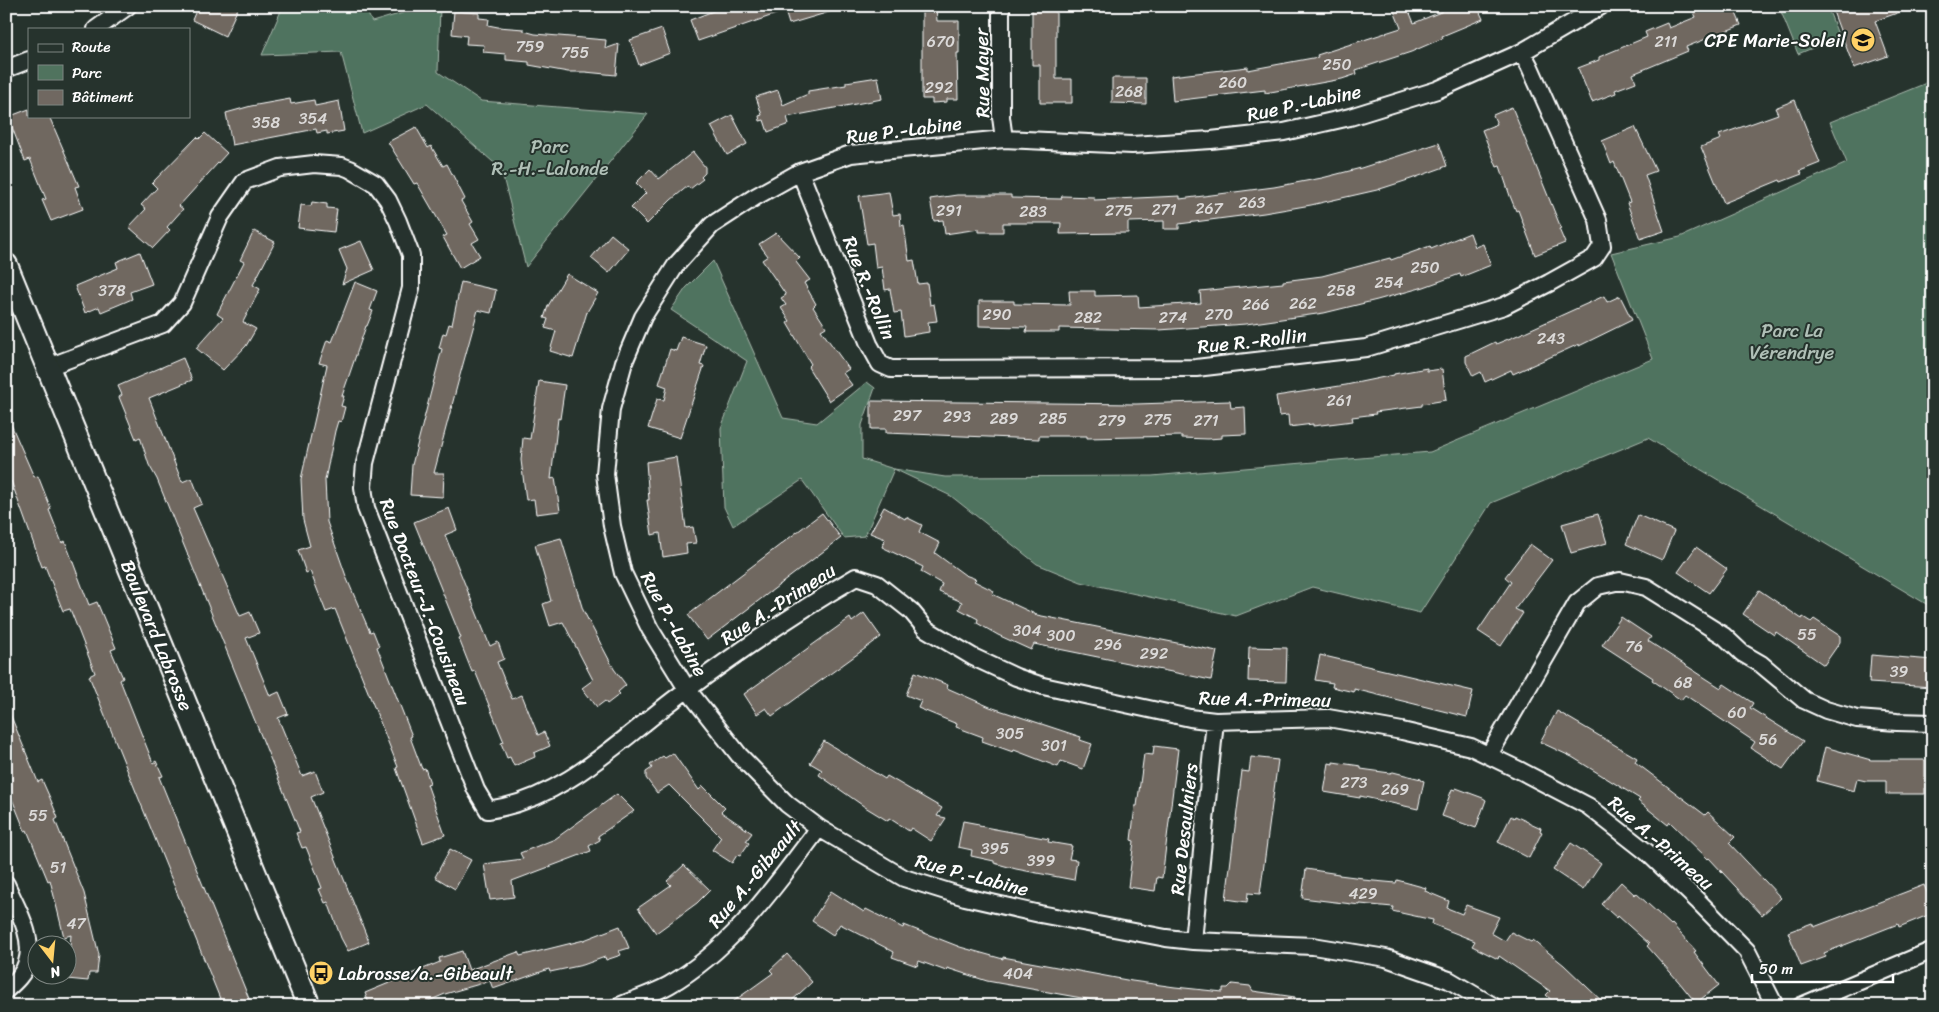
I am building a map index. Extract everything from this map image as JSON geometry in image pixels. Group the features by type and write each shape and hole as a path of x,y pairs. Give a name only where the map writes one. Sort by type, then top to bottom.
{"main road":[{"name":"Boulevard Labrosse","path":"6,265 309,1006"}],"street":[{"path":"97,28 128,6"},
{"name":"Rue Mayer","path":"1001,6 1001,117 1004,139"},
{"name":"Rue P.-Labine","path":"1493,1006 1449,980 1386,958 1313,946 1193,941 1068,920 965,897 904,878 819,828 787,804 739,755 687,689 650,629 624,573 612,526 605,474 611,409 624,362 643,317 676,265 712,225 755,197 800,172 851,154 1004,139 1132,145 1212,140 1284,132 1350,117 1437,90 1522,52 1601,6"},
{"name":"Rue R.-Rollin","path":"800,172 869,344 880,364 891,369 1044,370 1196,368 1366,348 1504,306 1594,258 1602,246 1598,220 1530,66 1522,52"},
{"path":"6,69 28,60"},
{"name":"Rue Docteur-J.-Cousineau","path":"48,367 162,324 182,303 220,217 246,181 280,168 314,164 342,166 350,169 376,184 388,200 411,255 411,288 365,463 363,487 366,508 476,790 488,810 509,807 540,796 599,759 687,689"},
{"name":"Rue A.-Primeau","path":"687,689 814,602 856,577 877,584 911,611 926,630 973,657 1016,677 1043,686 1190,718 1215,721 1328,718 1402,731 1471,747 1588,806 1648,853 1747,951 1775,1006"},
{"path":"1489,756 1577,603 1598,586 1620,581 1646,587 1724,636 1742,653 1761,664 1804,700 1826,710 1856,719 1933,722"},
{"name":"Rue Desaulniers","path":"1193,941 1215,721"},
{"name":"Rue A.-Gibeault","path":"619,1006 668,986 708,959 744,924 819,828"},
{"path":"6,884 26,930 29,949 27,963 19,978 6,990"},
{"path":"1801,1006 1933,950"}],"green space":[{"name":"Parc R.-H.-Lalonde","path":"283,6 364,6 372,22 426,6 440,6 438,72 481,101 648,114 526,267 501,169 427,104 362,133 341,52 262,55"},
{"path":"1787,6 1827,6 1839,37 1798,54 1780,9"},
{"name":"Parc La Vérendrye","path":"1933,74 1933,608 1648,438 1491,503 1420,613 1312,587 1236,616 1081,582 1037,564 951,496 894,469 945,477 1152,476 1430,452 1653,359 1611,253 1680,237 1847,163 1830,122 1924,84"},
{"path":"713,261 783,418 817,423 867,382 875,388 862,425 862,459 894,469 865,536 844,538 802,480 733,526 724,507 721,428 747,361 671,310 686,288"}],"building":[{"path":"198,6 239,6 225,36 192,20"},
{"path":"726,6 835,6 836,10 789,24 785,11 698,41 690,20"},
{"path":"922,6 936,6 937,21 959,21 959,53 957,53 958,99 947,99 947,102 932,103 932,99 922,99"},
{"path":"1032,6 1056,6 1056,79 1072,79 1072,103 1040,103 1040,65 1032,65"},
{"path":"1392,6 1407,6 1414,23 1443,11 1441,6 1477,6 1483,19 1442,36 1443,38 1411,52 1356,70 1357,74 1342,79 1265,93 1265,90 1173,101 1171,76 1248,67 1248,70 1318,57 1317,55 1401,28"},
{"path":"1691,6 1733,6 1741,25 1686,47 1688,51 1633,74 1636,82 1615,90 1616,93 1592,102 1578,68 1647,37 1645,32 1667,23 1669,28 1696,17"},
{"path":"1831,6 1911,6 1911,8 1875,21 1888,56 1854,68"},
{"path":"454,11 479,13 479,18 489,19 488,25 498,27 524,29 524,31 535,34 606,40 605,49 619,44 616,75 568,72 529,65 529,62 506,60 506,54 483,52 484,45 466,44 467,36 452,34"},
{"path":"662,29 670,53 639,65 630,40"},
{"path":"878,77 882,99 787,117 789,124 768,132 764,120 760,121 759,116 762,115 756,97 778,90 783,105 808,94 808,91 846,85 846,82"},
{"path":"1112,78 1146,78 1146,104 1112,103"},
{"path":"290,99 291,104 314,100 315,106 339,101 344,131 327,134 327,131 317,133 316,129 232,145 226,113"},
{"path":"1795,100 1820,163 1800,171 1802,174 1781,182 1780,180 1724,203 1701,147 1721,139 1719,135 1778,114 1775,108"},
{"path":"1512,107 1561,228 1559,229 1565,243 1535,255 1518,210 1516,211 1510,196 1500,166 1497,167 1482,130 1497,124 1493,115"},
{"path":"28,109 28,118 50,118 79,186 75,187 83,209 51,221 42,200 46,199 30,159 25,161 8,117"},
{"path":"732,115 747,144 727,155 711,126"},
{"path":"416,127 428,148 431,146 443,166 447,164 465,199 461,201 473,222 470,224 479,239 472,243 480,256 460,268 443,237 447,235 417,183 414,184 388,142"},
{"path":"1635,127 1656,171 1645,175 1664,231 1640,239 1627,203 1630,202 1614,162 1611,164 1602,141"},
{"path":"205,133 227,153 179,206 183,209 167,227 170,230 153,248 129,227 146,209 141,205 157,188 152,183 197,137 199,139"},
{"path":"1439,143 1447,166 1411,179 1377,190 1311,205 1179,224 1179,229 1164,229 1164,221 1128,222 1128,233 1060,234 1061,223 1003,223 1003,232 979,232 979,229 945,234 943,220 934,221 930,199 957,195 1011,195 1011,198 1061,199 1062,196 1094,197 1094,200 1180,196 1180,199 1274,187 1322,178 1361,168"},
{"path":"693,152 705,167 705,173 701,177 703,179 690,189 688,186 647,224 631,208 646,193 636,183 650,169 659,179"},
{"path":"889,192 893,215 900,214 901,226 904,225 909,261 914,260 918,284 927,283 930,305 934,304 937,321 928,322 929,332 904,336 901,312 894,313 890,289 885,290 882,267 876,268 873,243 867,244 859,196"},
{"path":"312,202 327,204 327,208 337,209 334,232 298,228 301,205 311,206"},
{"path":"254,231 275,242 253,285 260,289 243,322 256,329 246,346 223,370 196,348 223,318 217,314 244,262 240,260"},
{"path":"776,233 800,258 796,262 810,280 804,283 816,304 813,307 826,327 821,330 849,369 843,373 852,385 829,401 808,367 811,364 787,323 790,321 781,308 786,305 781,298 786,295 762,260 768,256 759,244"},
{"path":"1470,233 1475,247 1483,244 1491,265 1461,277 1460,274 1424,287 1324,313 1246,324 1159,330 1059,328 1059,332 1026,332 1027,327 979,326 979,301 1014,301 1014,304 1070,305 1069,291 1095,291 1095,296 1138,295 1139,307 1201,303 1200,291 1283,283 1283,281 1322,276 1390,258 1391,260 1430,246 1431,249"},
{"path":"611,234 629,249 609,273 591,258"},
{"path":"361,241 374,270 342,284 347,269 339,250"},
{"path":"140,252 152,284 130,292 132,299 101,312 99,307 85,313 75,286 118,268 116,262"},
{"path":"567,274 598,293 587,312 573,358 550,351 556,331 545,328 548,319 544,318 548,306"},
{"path":"355,282 377,291 370,310 373,311 342,396 344,396 341,406 345,407 341,422 338,421 335,431 325,480 327,522 347,579 370,632 373,631 379,646 377,647 412,736 410,737 422,769 425,768 430,783 427,784 445,835 423,843 396,768 398,767 335,609 326,612 310,571 306,573 298,550 310,546 303,520 301,479 327,365 319,363 327,340 332,342"},
{"path":"461,282 496,290 491,313 478,310 434,473 444,473 443,497 410,495 412,465 442,349 439,348 443,333 446,334 449,324 452,325"},
{"path":"1604,296 1607,302 1620,296 1632,320 1579,346 1579,344 1513,374 1511,370 1485,382 1481,372 1473,376 1466,362 1466,356"},
{"path":"681,337 706,345 700,365 704,366 680,438 648,428 657,399 664,400 667,387 659,384 670,349 676,351"},
{"path":"183,358 192,380 149,398 182,482 192,478 202,504 193,508 240,616 250,612 259,633 246,638 270,696 279,692 288,714 278,718 302,776 315,771 323,792 311,797 369,942 348,951 341,938 328,902 325,903 319,889 322,888 306,847 302,848 296,833 300,832 157,479 149,465 140,437 136,439 119,397 122,395 118,386"},
{"path":"1427,368 1427,371 1442,369 1446,400 1422,404 1422,406 1352,417 1353,421 1313,426 1313,424 1289,427 1288,415 1279,416 1276,396 1346,385"},
{"path":"539,381 565,385 560,419 558,418 551,479 555,478 560,511 536,514 534,499 526,500 521,460 523,438 530,439"},
{"path":"871,401 1136,404 1230,401 1231,408 1245,407 1246,434 1222,435 1222,438 1208,439 1182,438 1182,436 1087,438 1087,436 1039,436 1039,439 886,433 886,429 871,429"},
{"path":"6,413 34,477 38,476 62,543 65,541 89,605 97,602 116,648 111,650 123,678 120,680 153,763 156,761 163,776 159,777 252,1006 223,1006 89,676 95,673 70,609 63,611 45,566 42,567 11,481 6,483"},
{"path":"676,457 686,528 693,527 696,543 686,544 687,553 663,557 660,533 652,535 647,500 649,500 646,462"},
{"path":"884,507 905,519 906,517 922,525 919,532 940,543 935,553 965,575 976,579 974,581 994,591 992,594 1037,615 1217,651 1211,680 1034,644 1031,650 998,635 977,623 978,619 959,609 962,602 939,592 942,584 921,572 923,567 882,547 885,539 870,533"},
{"path":"449,508 457,530 445,535 490,646 498,642 504,659 497,662 512,699 522,695 538,735 544,732 550,746 534,753 535,757 514,766 510,757 507,758 501,743 504,742 475,671 472,672 459,639 461,638 414,522"},
{"path":"822,513 841,538 707,640 688,615"},
{"path":"1598,514 1607,543 1571,553 1562,524"},
{"path":"1638,515 1674,531 1662,560 1626,544"},
{"path":"561,538 583,610 614,669 626,685 618,692 620,694 607,704 605,701 597,707 582,688 593,680 563,622 550,626 543,604 551,601 535,545"},
{"path":"1530,544 1552,560 1515,609 1523,613 1501,646 1478,631 1511,582 1505,577"},
{"path":"1696,547 1727,569 1709,593 1678,572"},
{"path":"1759,590 1802,619 1803,617 1811,622 1814,619 1840,636 1840,642 1824,665 1776,632 1774,635 1743,614"},
{"path":"864,613 881,637 772,716 766,708 757,714 744,694 850,618 852,622"},
{"path":"1621,617 1651,637 1648,641 1721,688 1724,684 1753,703 1750,708 1803,741 1783,769 1751,748 1755,742 1685,695 1681,700 1652,680 1653,678 1602,645"},
{"path":"1249,647 1287,648 1286,682 1248,681"},
{"path":"1320,655 1473,691 1467,717 1354,689 1354,692 1332,687 1333,683 1315,680"},
{"path":"1871,655 1933,660 1933,687 1869,683"},
{"path":"915,672 948,685 947,688 990,707 1081,737 1080,740 1092,744 1083,769 1061,761 1058,767 1014,750 1013,752 982,741 983,737 956,727 957,724 918,708 921,701 906,695"},
{"path":"6,704 38,782 42,780 50,798 58,818 55,820 84,893 99,955 97,973 89,973 88,981 78,980 78,934 63,934 50,880 48,881 27,830 25,831 6,784"},
{"path":"1557,711 1637,758 1635,762 1705,815 1708,812 1735,837 1729,843 1781,898 1762,915 1709,858 1670,822 1668,825 1638,801 1640,799 1572,757 1540,742"},
{"path":"824,741 885,779 887,776 942,808 937,816 946,818 931,841 911,828 909,831 889,818 888,821 819,775 822,770 810,763"},
{"path":"1154,746 1178,749 1162,878 1157,877 1155,891 1128,887 1134,841 1131,840 1135,806 1137,806 1144,754 1153,755"},
{"path":"1825,747 1871,760 1925,760 1925,794 1886,794 1886,781 1857,779 1854,791 1817,781"},
{"path":"673,753 699,790 703,786 725,808 721,812 752,833 746,841 749,843 740,856 737,855 732,863 712,850 721,837 669,785 657,793 646,778 646,772 652,768 650,765 663,756 665,758"},
{"path":"1251,757 1278,760 1260,894 1248,893 1247,902 1226,899 1242,771 1249,772"},
{"path":"1333,762 1361,766 1361,769 1393,772 1421,779 1424,781 1418,809 1360,796 1360,798 1324,792 1329,763 1333,764"},
{"path":"1456,788 1486,800 1476,828 1442,816 1452,789 1455,790"},
{"path":"617,794 634,811 598,836 600,840 589,846 591,851 512,881 514,897 490,900 484,864 523,859 520,853 555,839"},
{"path":"1511,816 1541,828 1540,831 1542,832 1529,858 1498,842"},
{"path":"963,821 979,824 979,826 1049,839 1048,842 1072,846 1069,859 1077,860 1074,880 1016,869 994,863 994,861 971,856 972,850 958,847"},
{"path":"1571,843 1601,863 1583,890 1553,870"},
{"path":"450,849 471,860 455,889 435,877"},
{"path":"684,865 710,890 697,903 656,933 638,908 671,885 667,881"},
{"path":"1306,869 1363,878 1363,880 1396,883 1397,880 1426,888 1425,891 1449,901 1447,908 1462,914 1466,905 1499,917 1491,933 1505,941 1511,932 1531,942 1533,940 1564,965 1607,1006 1558,1006 1546,995 1550,991 1499,956 1498,959 1472,946 1475,941 1432,924 1433,920 1392,911 1393,907 1302,898"},
{"path":"1621,882 1672,924 1696,951 1694,952 1719,985 1696,1003 1647,946 1649,944 1618,916 1617,918 1601,904"},
{"path":"1924,885 1933,906 1933,913 1899,927 1898,924 1824,953 1826,957 1801,966 1788,932 1812,923 1814,927"},
{"path":"831,891 864,912 866,909 903,928 904,925 960,947 1003,959 1003,957 1175,987 1223,992 1223,988 1228,988 1232,984 1250,986 1253,991 1295,997 1294,1006 1126,1006 987,981 947,968 946,971 919,961 917,966 892,957 894,952 840,924 833,935 812,921"},
{"path":"620,926 629,948 619,951 621,955 606,960 605,957 583,965 550,972 549,969 493,989 490,981 445,994 417,1006 370,1006 365,993 440,962 439,958 462,951 469,970 518,952 520,956 584,940"},
{"path":"787,954 812,982 786,1006 727,1006 773,973 770,970"}],"place":[{"name":"CPE Marie-Soleil","path":"1863,40"},
{"name":"Labrosse/a.-Gibeault","path":"321,973"}]}
